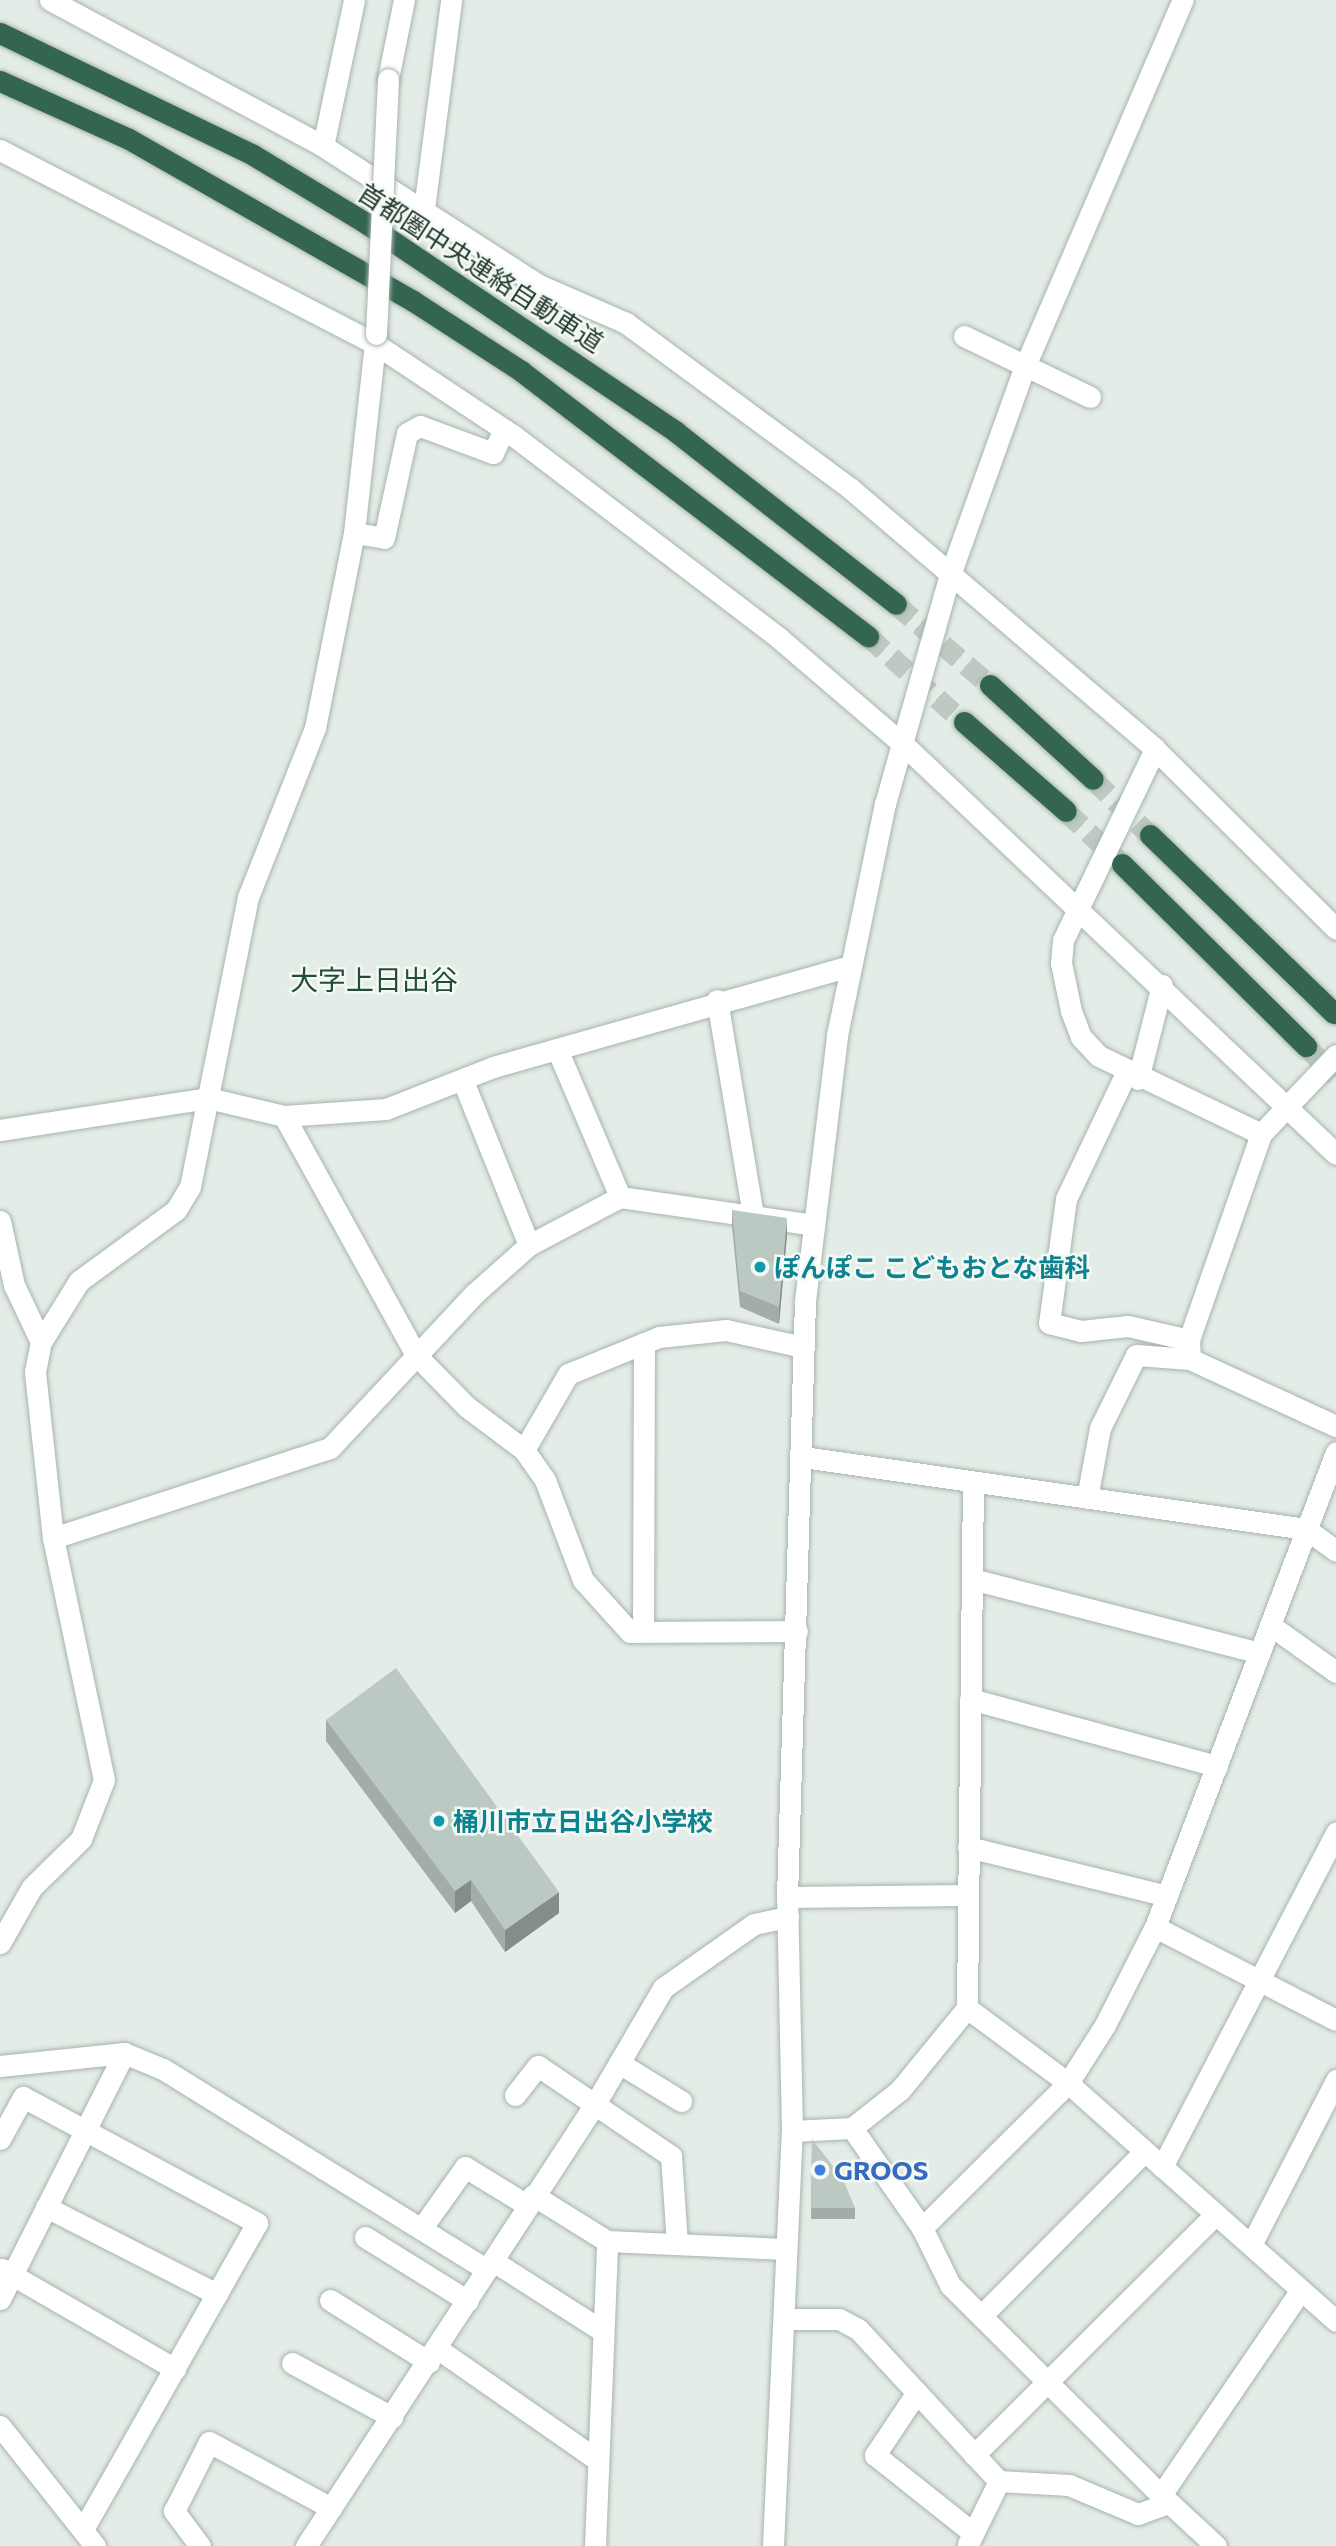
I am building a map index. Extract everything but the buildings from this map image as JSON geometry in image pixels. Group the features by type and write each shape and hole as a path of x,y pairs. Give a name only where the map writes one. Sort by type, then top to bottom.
{"highway":[{"name":"首都圏中央連絡自動車道","path":"0,33 253,155 503,311 676,432 896,604"},
{"path":"6,83 129,139 413,301 521,371 868,636"},
{"path":"990,685 1093,779"},
{"path":"964,722 1066,811"},
{"path":"1150,835 1334,1013"},
{"path":"1122,864 1306,1045"}],"street":[{"path":"50,0 323,146 539,285 626,323 829,472 1155,749 1336,929"},
{"path":"323,146 354,0"},
{"path":"0,1943 32,1887 81,1839 104,1780 53,1538 35,1372 41,1342 79,1281 176,1210 190,1187 248,897 315,728 354,533 375,338 388,79 404,0"},
{"path":"424,209 451,0"},
{"path":"773,2546 786,2319 786,2249 792,2131 787,1907 803,1457 803,1347 814,1225 851,966 884,804 905,746 950,575 1025,366 1184,0"},
{"path":"0,150 375,338 504,429 779,638 905,746 1079,905 1336,1154"},
{"path":"964,336 1090,397"},
{"path":"354,533 384,538 407,433 421,426 493,453 504,429"},
{"path":"1155,749 1079,905 1060,963 1071,1011 1081,1037 1132,1076 1261,1134"},
{"path":"0,1130 208,1098 284,1116 386,1109 557,1049 717,1000 851,966"},
{"path":"1163,985 1132,1076 1066,1199 1049,1323 1081,1331 1128,1326 1189,1350 1336,1426"},
{"path":"717,1000 753,1215"},
{"path":"557,1049 620,1197"},
{"path":"1189,1350 1261,1134 1336,1055"},
{"path":"463,1081 529,1245"},
{"path":"284,1116 416,1355 467,1407 524,1450 545,1480 583,1580 630,1632 797,1630"},
{"path":"53,1538 330,1448 416,1355 529,1245 620,1197 814,1225"},
{"path":"0,1221 14,1285 41,1342"},
{"path":"524,1450 568,1374 644,1343 726,1330 803,1347"},
{"path":"643,1632 644,1343"},
{"path":"1087,1499 1100,1428 1136,1355 1189,1350"},
{"path":"922,2228 1068,2083 1155,1927 1336,1452"},
{"path":"803,1457 1306,1530 1336,1551"},
{"path":"792,2131 852,2127 900,2090 967,2008 973,1483"},
{"path":"972,1579 1260,1653"},
{"path":"1270,1625 1336,1672"},
{"path":"970,1699 1217,1766"},
{"path":"1162,2167 1336,1833"},
{"path":"968,1847 1167,1896"},
{"path":"306,2546 433,2356 530,2200 595,2104 663,1988 754,1924 787,1907 967,1895"},
{"path":"1155,1927 1336,2020"},
{"path":"967,2008 1068,2083 1336,2321"},
{"path":"0,2066 124,2053 163,2069 421,2229 601,2330"},
{"path":"0,2299 6,2272 46,2207 124,2053"},
{"path":"619,2063 681,2101"},
{"path":"515,2095 538,2066 671,2156 677,2244"},
{"path":"1251,2245 1336,2080"},
{"path":"0,2140 23,2097 257,2223 175,2369 89,2538 0,2426"},
{"path":"852,2127 922,2228 950,2285 1045,2382 1216,2546"},
{"path":"982,2315 1144,2152"},
{"path":"421,2229 465,2167 607,2241 786,2249"},
{"path":"46,2207 217,2294"},
{"path":"974,2455 1215,2215"},
{"path":"365,2238 468,2301"},
{"path":"595,2546 601,2330 607,2241"},
{"path":"6,2272 175,2369"},
{"path":"786,2319 839,2319 858,2329 999,2481 1069,2485 1138,2514 1165,2499 1301,2290"},
{"path":"330,2300 433,2356 598,2459"},
{"path":"292,2363 392,2417"},
{"path":"917,2392 874,2455 970,2540 999,2481"},
{"path":"200,2546 174,2511 209,2441 331,2508"}],"tunnel":[{"path":"896,604 990,685"},
{"path":"868,636 964,722"},
{"path":"1093,779 1150,835"},
{"path":"1066,811 1118,860"},
{"path":"1306,1046 1336,1076"}],"place":[{"name":"ぽんぽこ こどもおとな歯科","path":"760,1267"},
{"name":"桶川市立日出谷小学校","path":"439,1821"},
{"name":"GROOS","path":"820,2170"}],"district":[{"name":"大字上日出谷","path":"374,979"}]}
